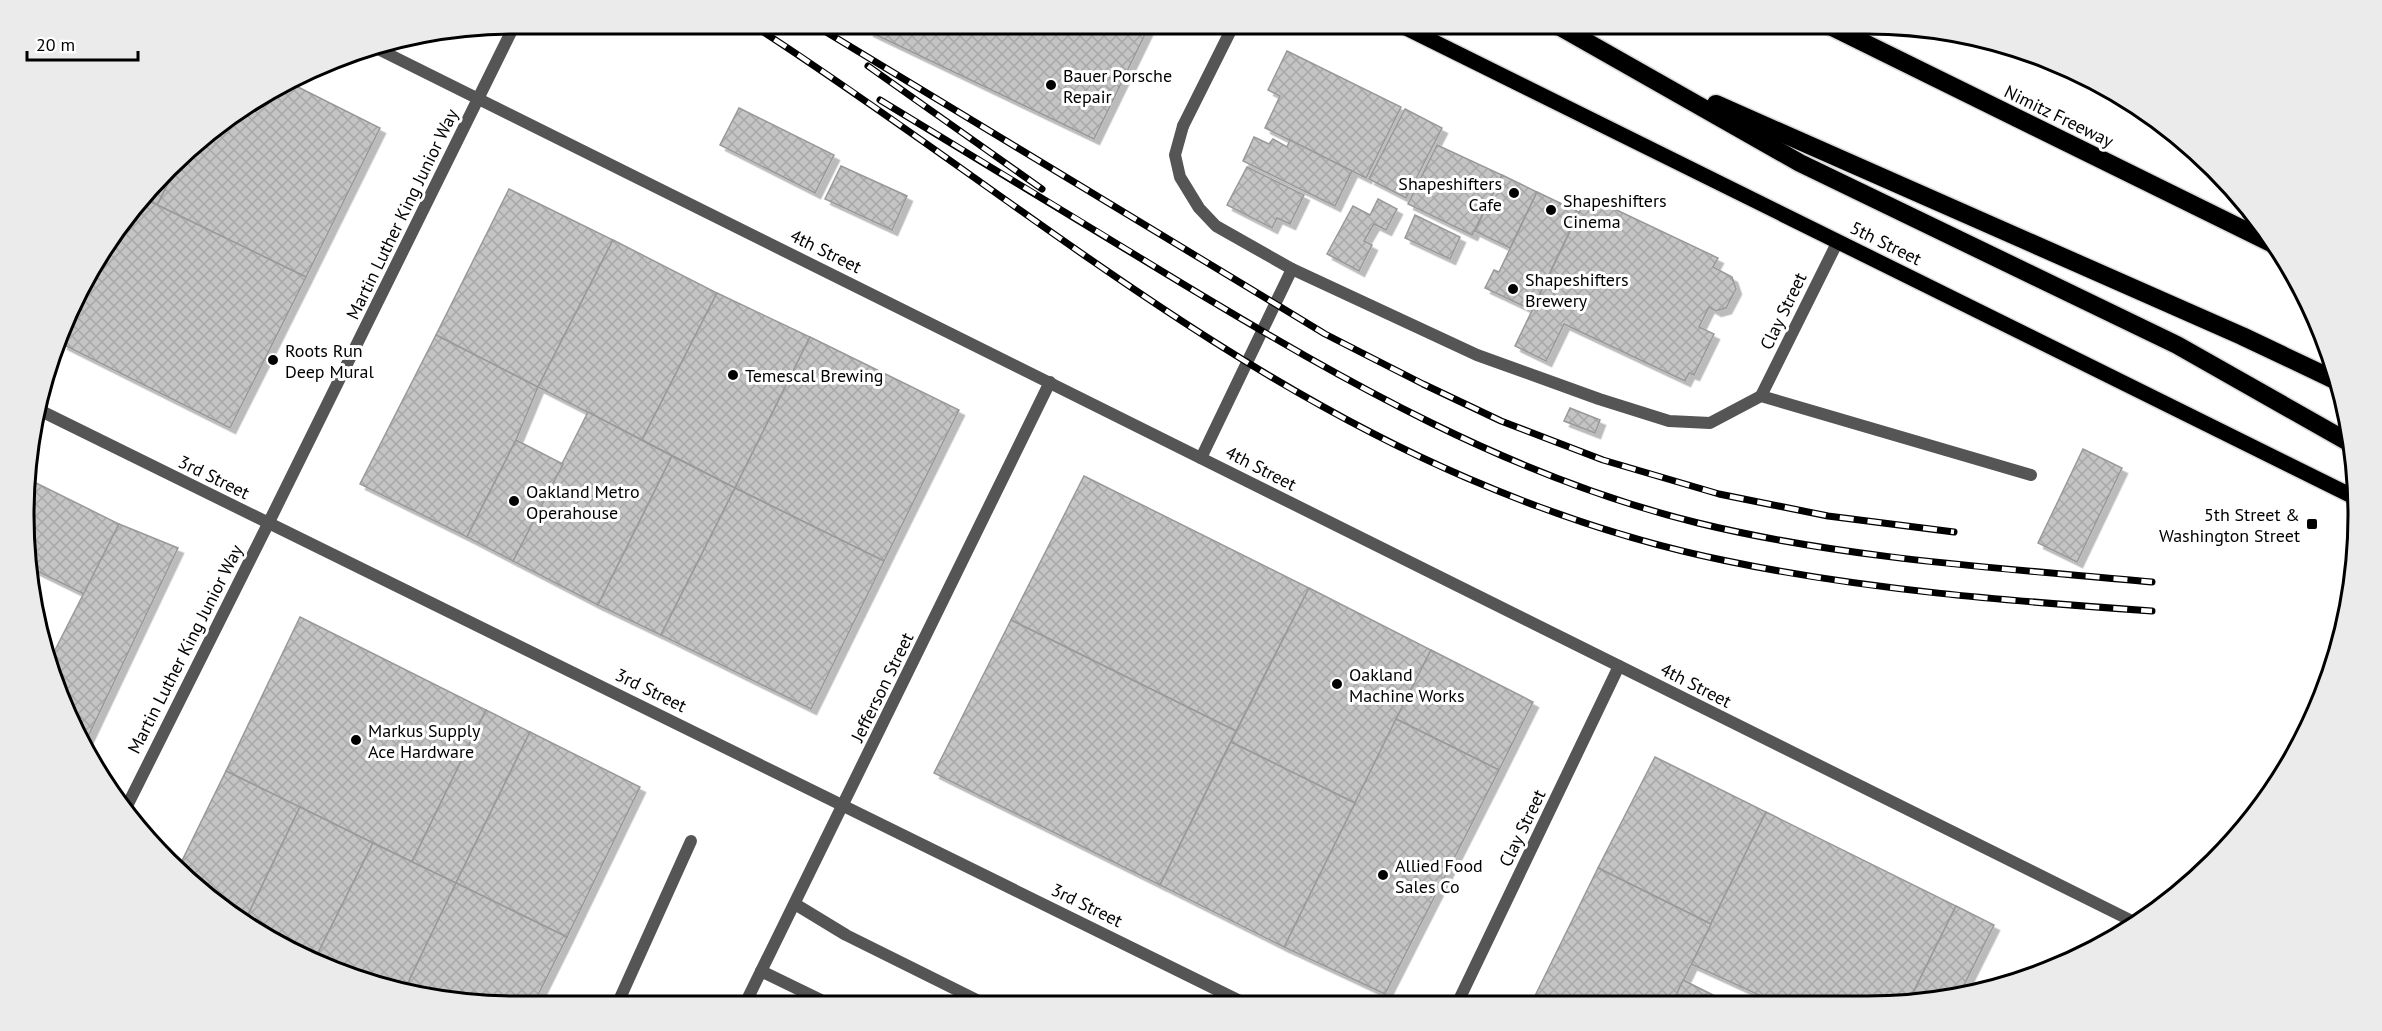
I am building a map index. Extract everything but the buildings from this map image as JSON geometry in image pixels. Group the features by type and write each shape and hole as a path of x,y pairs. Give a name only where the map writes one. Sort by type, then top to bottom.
{"highway":[{"path":"1573,34 1800,163 2177,345 2341,438"},
{"name":"Nimitz Freeway","path":"1846,34 2259,238"},
{"path":"1624,63 2242,336 2327,376"}],"main road":[{"name":"5th Street","path":"1418,34 2347,493"}],"street":[{"name":"Martin Luther King Junior Way","path":"129,801 510,34"},
{"path":"1229,34 1183,126 1175,155 1180,177 1198,208 1216,226 1292,269 1477,355 1599,399 1669,421 1710,423 1761,396 2031,475"},
{"name":"4th Street","path":"384,53 2128,919"},
{"name":"Clay Street","path":"1761,396 1838,241"},
{"path":"1202,458 1292,269"},
{"name":"Jefferson Street","path":"749,996 1050,382"},
{"name":"3rd Street","path":"46,413 1230,996"},
{"name":"Clay Street","path":"1461,996 1619,666"},
{"path":"621,996 691,841"},
{"path":"795,904 846,935 969,996"},
{"path":"761,971 812,996"}],"railway":[{"path":"766,34 1189,326 1279,382 1372,433 1467,478 1531,504 1595,526 1661,546 1727,561 1885,587 2152,611"},
{"path":"830,34 1325,334 1501,421 1603,460 1719,494 1828,516 1954,532"},
{"path":"868,66 1042,189"},
{"path":"880,100 1244,321 1368,391 1496,453 1562,480 1629,504 1698,523 1810,545 1924,561 2152,582"}],"place":[{"name":"Bauer Porsche Repair","path":"1051,85"},
{"name":"Shapeshifters Cafe","path":"1514,193"},
{"name":"Shapeshifters Cinema","path":"1551,210"},
{"name":"Shapeshifters Brewery","path":"1513,289"},
{"name":"Roots Run Deep Mural","path":"273,360"},
{"name":"Temescal Brewing","path":"733,375"},
{"name":"Oakland Metro Operahouse","path":"514,501"},
{"name":"5th Street & Washington Street","path":"2312,524"},
{"name":"Oakland Machine Works","path":"1337,684"},
{"name":"Markus Supply Ace Hardware","path":"356,740"},
{"name":"Allied Food Sales Co","path":"1383,875"}]}
